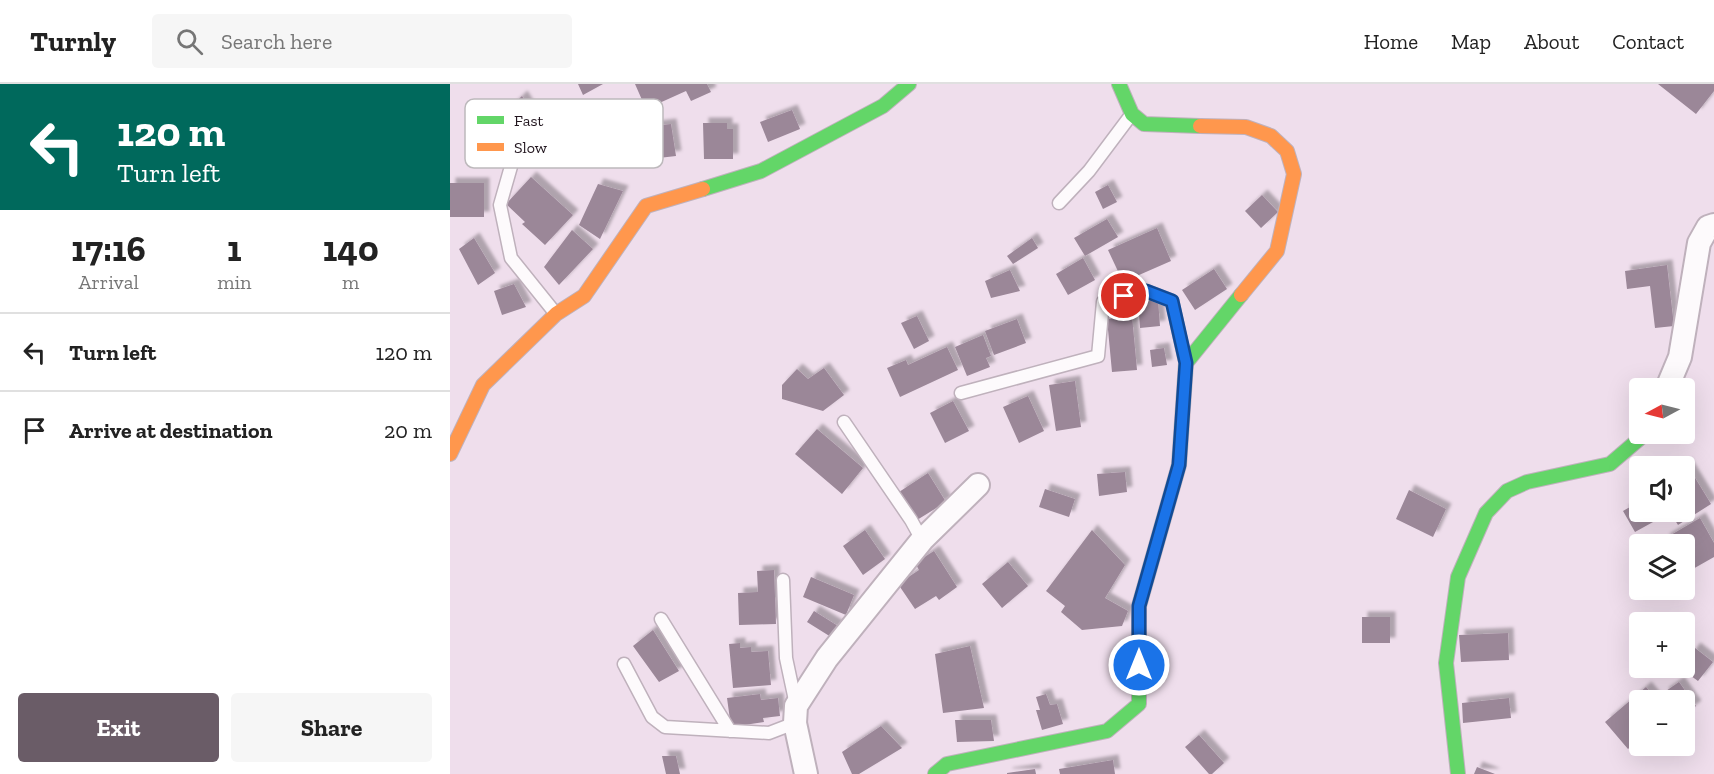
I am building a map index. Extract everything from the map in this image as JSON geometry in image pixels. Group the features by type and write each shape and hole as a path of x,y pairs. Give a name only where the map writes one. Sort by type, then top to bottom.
{"street":[{"path":"450,454 483,385 556,314 584,296 646,206 761,171 883,106 909,84"},
{"path":"935,774 947,764 1107,731 1139,704 1139,606 1179,465 1186,363 1277,251 1294,174 1287,151 1271,136 1246,127 1144,124 1132,114 1119,84"},
{"path":"1671,378 1680,357 1698,243 1708,227 1714,225"},
{"path":"1458,774 1446,663 1458,577 1486,513 1507,491 1527,482 1610,464 1633,444"},
{"path":"806,774 796,714 827,657 922,540 978,485"}],"lane":[{"path":"1059,203 1089,171 1132,114"},
{"path":"511,168 500,205 511,258 556,314"},
{"path":"961,393 1098,356 1103,302 1146,291 1172,301 1186,363"},
{"path":"844,422 911,520 922,540"},
{"path":"624,664 652,717 664,727 769,734 796,714 786,658 783,580"},
{"path":"661,619 730,731"}],"building":[{"path":"578,84 603,84 583,95"},
{"path":"635,84 707,84 711,92 691,101 686,91 663,101 663,99 642,99"},
{"path":"1658,84 1714,84 1714,91 1696,114"},
{"path":"792,110 800,129 768,142 760,122"},
{"path":"703,123 727,123 727,129 733,129 733,159 704,159"},
{"path":"671,124 676,156 663,158 663,125"},
{"path":"531,177 573,215 545,245 522,224 525,222 506,204"},
{"path":"450,183 484,183 484,217 450,217"},
{"path":"598,184 623,191 600,239 579,225"},
{"path":"1108,185 1117,202 1103,209 1095,192"},
{"path":"1262,195 1278,212 1261,228 1245,211"},
{"path":"1107,219 1118,237 1085,256 1074,238"},
{"path":"1157,228 1171,261 1123,282 1108,250"},
{"path":"572,230 593,249 559,285 544,267"},
{"path":"474,238 495,273 478,285 459,249"},
{"path":"1032,238 1038,248 1013,264 1007,256"},
{"path":"1083,258 1095,280 1068,295 1056,274"},
{"path":"1667,265 1674,326 1655,328 1650,286 1627,289 1625,271"},
{"path":"1214,269 1227,289 1195,310 1182,290"},
{"path":"1010,270 1020,291 991,298 985,281"},
{"path":"514,284 526,307 502,315 494,291"},
{"path":"1158,300 1160,326 1140,328 1138,302"},
{"path":"917,316 929,341 914,349 901,323"},
{"path":"1132,316 1137,370 1112,372 1107,319"},
{"path":"1017,319 1026,343 994,355 985,331"},
{"path":"983,335 991,356 986,358 990,367 967,376 955,347"},
{"path":"947,347 958,370 900,397 887,368 906,360 908,365"},
{"path":"1164,348 1167,365 1152,367 1150,350"},
{"path":"824,368 844,395 823,411 782,399 782,385 797,369 808,379"},
{"path":"1075,381 1081,427 1056,431 1049,385"},
{"path":"1028,396 1044,431 1019,443 1003,407"},
{"path":"953,401 969,431 945,443 930,413"},
{"path":"817,429 863,468 842,494 795,454"},
{"path":"1125,472 1127,492 1099,496 1097,474"},
{"path":"928,473 946,502 917,520 899,492"},
{"path":"1695,478 1711,504 1695,514"},
{"path":"1045,489 1075,499 1069,517 1039,507"},
{"path":"1409,490 1446,509 1433,537 1396,519"},
{"path":"1629,507 1629,522 1623,511"},
{"path":"1700,518 1714,543 1714,557 1695,568 1695,534 1673,534"},
{"path":"1629,522 1653,522 1635,532"},
{"path":"865,530 885,559 863,575 843,546"},
{"path":"1092,530 1125,565 1105,598 1128,611 1122,626 1082,630 1061,612 1065,606 1046,591"},
{"path":"934,551 957,587 939,600 936,596 915,609 898,584 919,570 915,563"},
{"path":"1008,562 1028,586 1002,608 982,584"},
{"path":"774,570 776,624 739,625 738,593 758,592 757,571"},
{"path":"811,577 854,595 846,615 803,597"},
{"path":"814,611 838,626 831,637 807,622"},
{"path":"1362,617 1390,617 1390,643 1362,643"},
{"path":"653,630 679,671 659,682 633,646"},
{"path":"1508,633 1509,660 1461,662 1459,635"},
{"path":"740,643 740,648 751,647 751,652 768,651 771,685 733,688 729,644"},
{"path":"970,646 984,708 943,713 935,654"},
{"path":"1695,648 1713,662 1698,681 1694,678"},
{"path":"1679,682 1685,690 1667,690"},
{"path":"760,694 761,700 778,698 780,716 763,718 764,722 731,727 727,698"},
{"path":"1046,694 1050,705 1057,704 1063,724 1042,730 1036,710 1040,710 1036,697"},
{"path":"1509,698 1511,718 1463,723 1462,703"},
{"path":"1629,702 1628,749 1605,722"},
{"path":"955,720 991,720 994,741 957,742"},
{"path":"881,726 902,748 859,774 852,774 842,752"},
{"path":"1199,735 1224,763 1212,774 1209,774 1185,747"},
{"path":"662,756 676,756 680,774 666,774"},
{"path":"1113,760 1115,774 1060,774 1059,769"},
{"path":"1477,767 1495,774 1474,774"},
{"path":"1035,769 1036,774 1007,774 1007,773"}],"traffic: fast":[{"path":"703,189 761,171 883,106 909,84"},
{"path":"1119,84 1132,114 1144,124 1200,126"},
{"path":"935,774 947,764 1107,731 1139,704 1139,606 1179,465 1186,363 1241,295"},
{"path":"1458,774 1446,663 1458,577 1486,513 1507,491 1527,482 1610,464 1633,444"}],"traffic: slow":[{"path":"1200,126 1246,127 1271,136 1287,151 1294,174 1277,251 1241,295"},
{"path":"450,454 483,385 556,314 584,296 646,206 703,189"}],"route":[{"path":"1124,296 1146,291 1172,301 1186,363 1179,465 1139,606 1139,665"}]}
